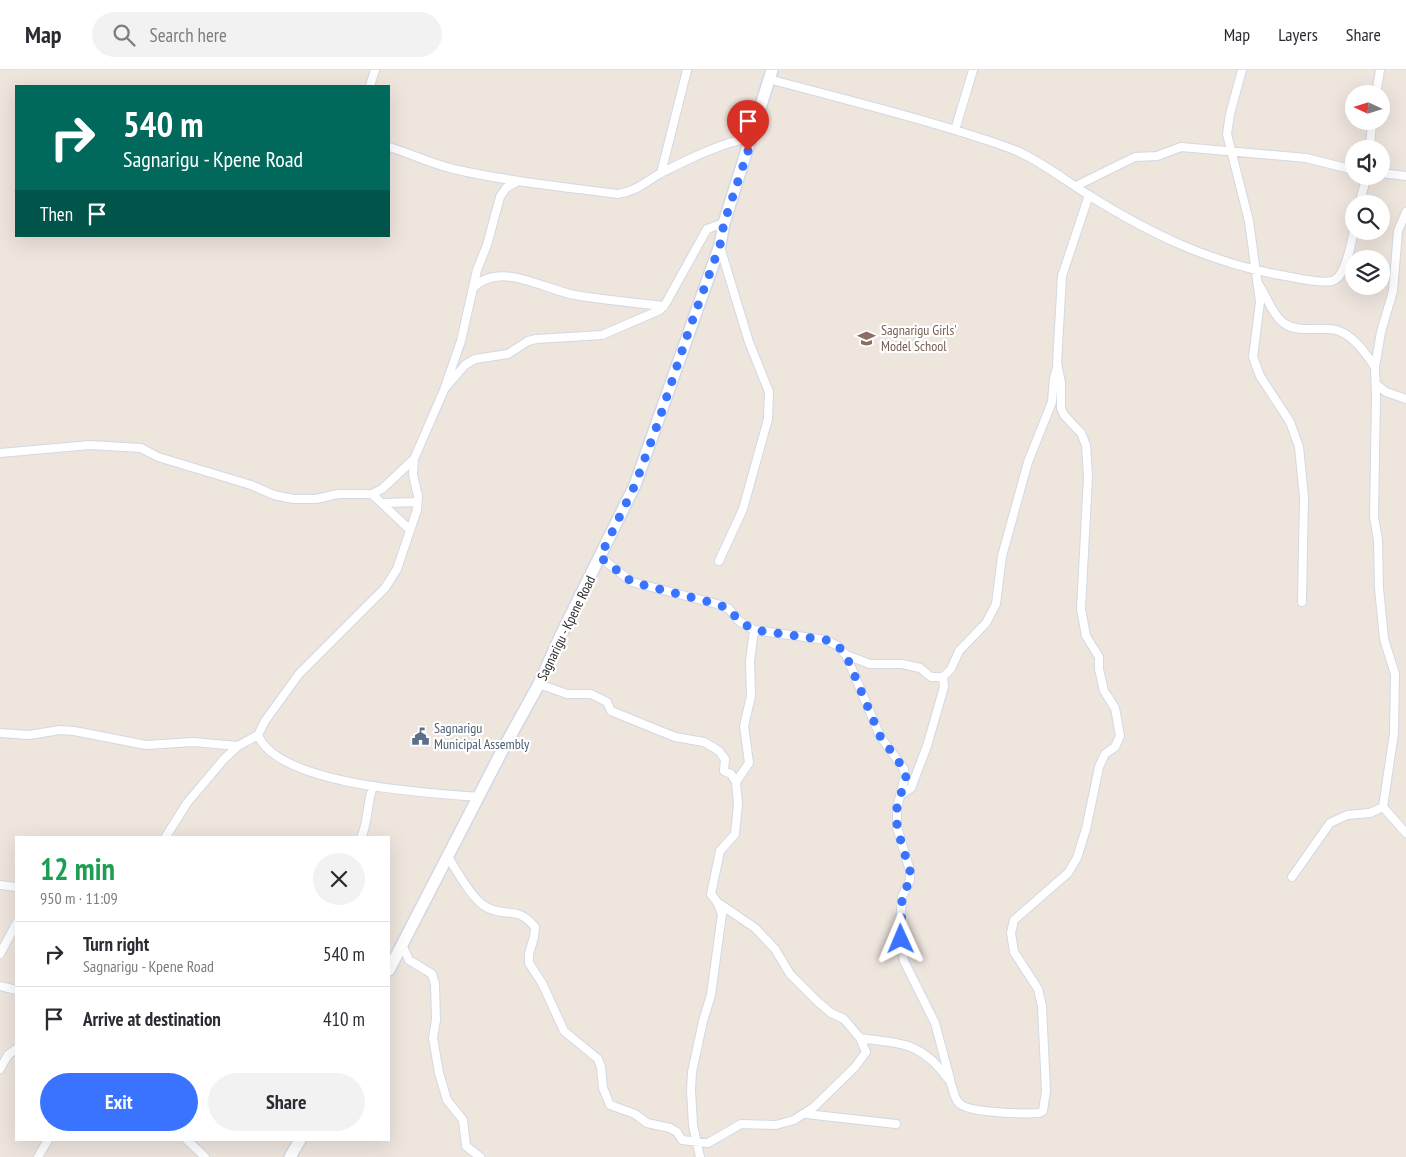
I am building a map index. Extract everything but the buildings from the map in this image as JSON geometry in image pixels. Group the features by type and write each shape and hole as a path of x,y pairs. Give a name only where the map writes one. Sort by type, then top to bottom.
{"street":[{"path":"370,85 375,70"},
{"path":"661,173 687,70"},
{"path":"955,130 973,70"},
{"path":"1242,70 1228,128 1231,151 1249,221 1260,302 1253,357 1260,376 1296,435 1302,464 1304,497 1302,602"},
{"path":"1378,85 1380,70"},
{"path":"771,75 955,130 1020,152 1153,232 1192,251 1256,270 1307,279 1332,281 1340,276 1345,266 1352,240"},
{"name":"Sagnarigu - Kpene Road","path":"390,968 539,684 560,637 635,485 720,245 724,223 771,75"},
{"path":"390,147 416,158 457,170 518,181 618,194 632,191 661,173 719,147 752,137"},
{"path":"1076,186 1135,157 1157,156 1181,147 1306,158 1345,168"},
{"path":"1390,174 1406,176"},
{"path":"166,836 187,803 224,759 238,746 258,735 264,721 299,674 385,588 398,569 417,502 413,475 414,459 444,390 461,341 473,288 500,197 506,188 518,181"},
{"path":"600,557 632,582 717,604 729,609 739,621 754,630 826,640 838,646 846,655 880,736 904,769 906,776 897,808 897,828 910,871 910,880 902,897 900,928 902,950 904,961 935,1023 958,1103 965,1107 1009,1113 1039,1113 1043,1111 1046,1091 1042,1006 1038,989 1014,952 1011,933 1014,920 1068,873 1076,858 1086,829 1099,767 1120,736 1115,708 1104,691 1099,670 1099,657 1086,636 1081,609 1088,477 1086,445 1081,432 1064,415 1061,408 1061,383 1058,368 1059,304 1062,276 1089,195"},
{"path":"1406,212 1398,231 1393,291 1381,332 1375,367 1374,517 1378,540 1379,588 1384,639 1395,674 1394,733 1383,807 1406,833"},
{"path":"444,390 466,365 475,359 508,354 528,341 536,339 602,336 660,310 708,229 724,223"},
{"path":"720,245 749,342 769,392 768,419 743,509 720,561"},
{"path":"473,288 479,282 489,278 518,278 527,279 568,294 664,306"},
{"path":"1258,284 1276,315 1284,323 1309,330 1340,332 1357,345 1375,367"},
{"path":"902,794 911,788 926,746 944,687 943,677 951,668 959,651 986,623 996,604 1002,556 1028,462 1052,402 1054,378 1058,368"},
{"path":"1376,384 1386,392 1406,399"},
{"path":"0,453 90,445 130,446 141,448 158,457 251,485 274,495 293,499 316,499 338,494 372,494 382,489 414,459"},
{"path":"372,494 410,530"},
{"path":"383,503 417,502"},
{"path":"736,782 749,763 744,726 751,696 750,660 754,630"},
{"path":"846,655 870,664 902,664 920,668 931,677 943,677"},
{"path":"539,684 567,694 591,694 607,702 612,711 675,737 704,742 719,751 725,759 724,771 731,774 736,782 738,804 735,834 720,851 712,885 711,894 722,914 711,995 702,1021 690,1090 700,1157"},
{"path":"0,733 28,735 60,730 74,730 146,745 193,742 238,746"},
{"path":"258,735 262,745 281,758 297,766 335,779 373,786 479,797"},
{"path":"362,836 367,803 373,786"},
{"path":"1292,877 1330,823 1347,815 1370,813 1383,807"},
{"path":"448,857 472,893 484,906 496,911 521,914 535,927 534,937 528,954 529,963 542,983 564,1031 598,1058 603,1088 610,1105 635,1114 647,1123 670,1128 677,1132 682,1140 708,1143 741,1124 782,1124 806,1114 863,1058 866,1052 860,1038 844,1019 831,1013 790,974 775,950 755,928 717,902"},
{"path":"0,885 15,887"},
{"path":"0,954 15,926"},
{"path":"402,945 409,960 432,974 435,984 436,1020 433,1038 442,1089 447,1100 463,1120 466,1146 480,1157"},
{"path":"0,986 15,990"},
{"path":"860,1038 898,1043 920,1050 942,1071 951,1083"},
{"path":"0,1069 4,1055"},
{"path":"806,1114 896,1124"},
{"path":"38,1157 47,1141"},
{"path":"188,1141 205,1157"},
{"path":"290,1157 299,1141"}],"place":[{"name":"Sagnarigu Girls' Model School","path":"867,338"},
{"name":"Sagnarigu Municipal Assembly","path":"420,736"}],"route":[{"path":"748,151 724,223 720,245 689,330 664,408 635,485 600,557 632,582 693,596 717,604 729,609 739,621 754,630 826,640 838,646 846,655 880,736 904,769 906,776 897,808 897,828 910,871 910,880 902,897 901,939"}]}
